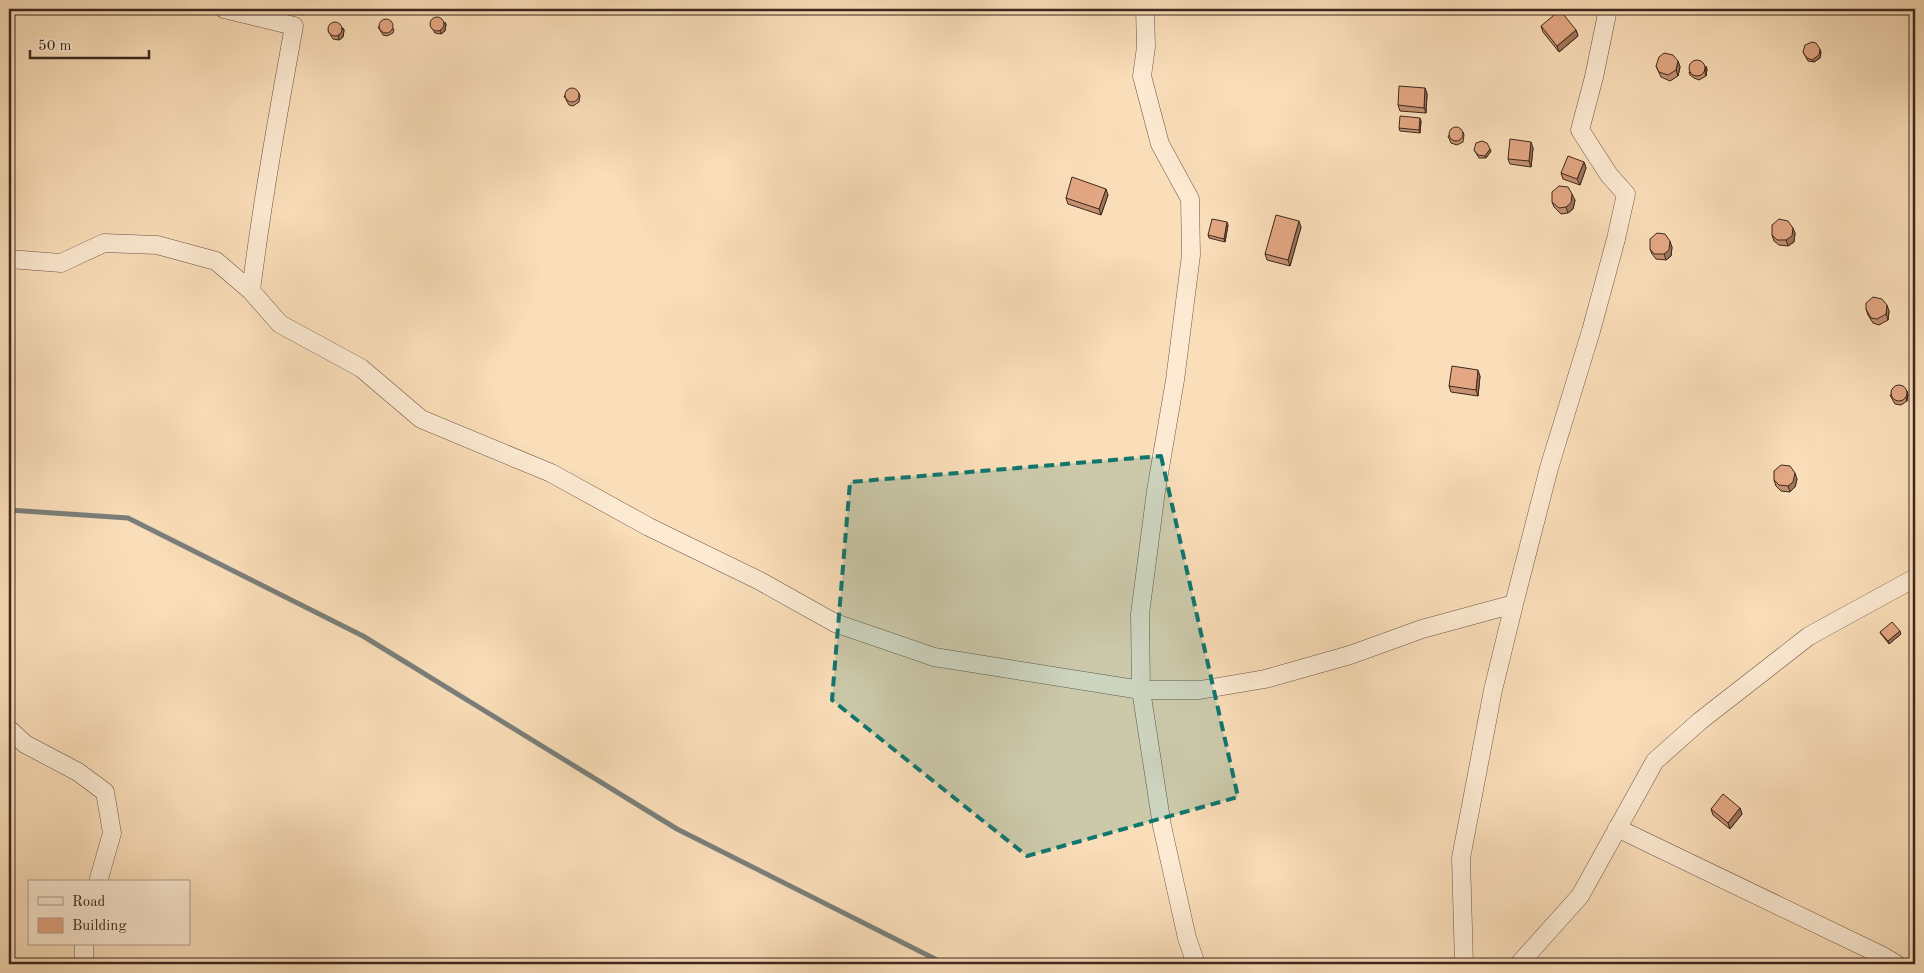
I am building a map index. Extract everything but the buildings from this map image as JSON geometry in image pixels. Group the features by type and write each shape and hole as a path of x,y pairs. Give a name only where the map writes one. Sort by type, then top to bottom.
{"street":[{"path":"224,9 294,26 273,139 251,292"},
{"path":"1145,9 1146,47 1142,76 1160,144 1190,200 1191,255 1175,380 1156,491 1140,614 1141,690 1162,826 1187,938 1196,964"},
{"path":"1464,964 1460,858 1493,690 1549,468 1594,321 1626,194 1609,175 1580,130 1594,77 1608,9"},
{"path":"9,259 61,263 104,243 157,246 216,261 251,292 280,324 361,368 421,419 551,473 649,527 760,581 835,623 934,657 1141,690 1200,690 1265,679 1350,655 1422,629 1514,604"},
{"path":"1519,964 1580,896 1655,761 1700,721 1809,636 1915,578"},
{"path":"9,729 25,744 78,772 105,792 112,833 99,880"},
{"path":"1617,828 1718,875 1882,955 1896,964"},
{"path":"84,946 84,964"}],"highlighted area":[{"path":"1161,456 1238,797 1027,856 832,700 850,482"}],"waterway":[{"path":"9,510 128,518 363,636 677,829 945,964"}]}
